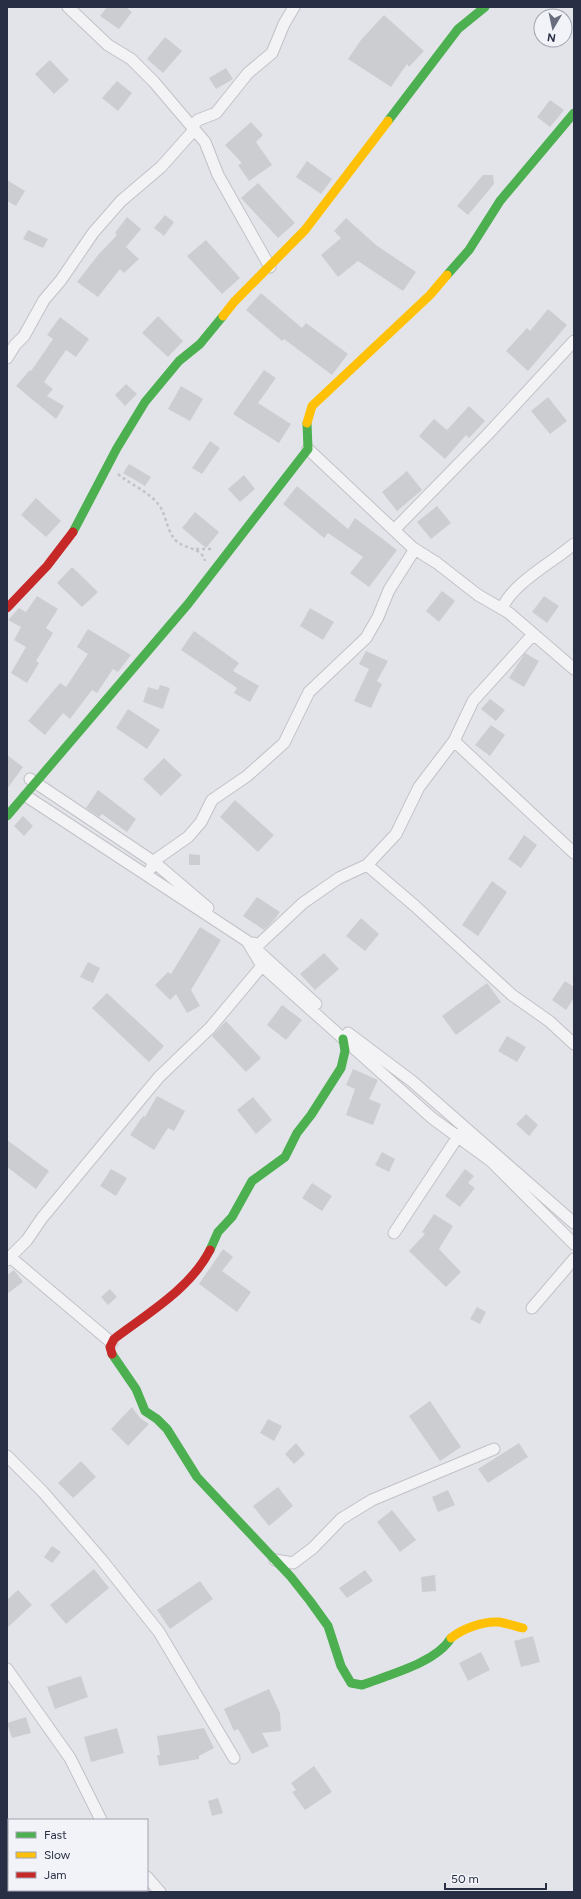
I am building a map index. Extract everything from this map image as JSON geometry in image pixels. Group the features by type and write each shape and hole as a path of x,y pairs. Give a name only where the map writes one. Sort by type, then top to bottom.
{"street":[{"path":"68,7 108,45 130,59 154,82 205,142 218,175 270,267"},
{"path":"7,358 11,342 24,336 44,300 61,280 93,233 121,201 161,167 194,130 193,125 198,120 216,113 248,73 272,53 284,24 294,7"},
{"path":"7,608 47,566 75,530 117,448 145,402 179,361 200,344 234,302 305,230 458,29 485,7"},
{"path":"574,113 500,201 469,250 430,296 312,406 306,427 308,449 415,549 437,563 478,595 502,609 574,669"},
{"path":"395,529 488,434 574,341"},
{"path":"7,816 26,796 188,604 308,449"},
{"path":"502,609 506,599 534,573 555,560 574,544"},
{"path":"147,875 158,858 188,837 201,822 212,800 247,776 284,743 309,692 366,638 378,617 389,590 415,549"},
{"path":"251,944 303,903 339,878 367,865 396,834 419,787 454,740 473,701 534,635"},
{"path":"454,740 574,853"},
{"path":"29,779 154,862 251,944 356,1040 413,1082 574,1223"},
{"path":"26,796 251,944 262,966 432,1118 490,1161 574,1244"},
{"path":"367,865 415,906 512,995 549,1021 574,1044"},
{"path":"112,1343 8,1259 28,1240 42,1218 155,1083 210,1028 262,966"},
{"path":"344,1039 345,1051 341,1068 311,1115 297,1133 285,1157 252,1181 232,1217 218,1232 203,1263 190,1280 118,1336 110,1347 113,1357 136,1389 145,1411 157,1419 167,1429 197,1477 301,1589 328,1626 341,1666 351,1683 362,1685 426,1660 446,1646 451,1637 462,1631 482,1624 498,1622 524,1628"},
{"path":"394,1233 465,1126"},
{"path":"532,1308 574,1259"},
{"path":"275,1560 293,1563 313,1548 341,1519 372,1500 494,1449"},
{"path":"7,1456 43,1492 101,1559 159,1632 234,1758"},
{"path":"7,1669 70,1758 100,1819"},
{"path":"148,1878 160,1892"}],"path":[{"path":"117,448 117,474 151,496 160,508 172,536 179,543 196,549 205,559 205,565"}],"building":[{"path":"107,7 126,7 132,12 119,29 100,16"},
{"path":"384,15 424,51 409,67 407,64 391,87 348,59 361,40"},
{"path":"165,37 182,51 163,73 147,59"},
{"path":"50,60 69,80 54,94 35,74"},
{"path":"226,68 233,79 216,89 209,78"},
{"path":"117,81 132,93 118,111 102,98"},
{"path":"550,100 564,110 550,127 537,117"},
{"path":"251,122 263,135 256,142 272,165 249,181 238,165 242,163 225,145"},
{"path":"307,161 332,179 321,194 296,177"},
{"path":"483,175 493,175 494,184 468,215 457,206"},
{"path":"7,180 25,191 16,206 7,201"},
{"path":"258,183 295,223 278,238 241,198"},
{"path":"165,215 174,222 164,236 154,228"},
{"path":"127,217 141,229 126,247 139,259 124,273 120,269 98,297 77,282 98,255 117,235 115,233"},
{"path":"346,218 376,245 416,272 403,291 358,261 338,277 321,255 341,238 334,231"},
{"path":"28,230 48,239 43,248 23,239"},
{"path":"206,240 240,278 222,294 187,256"},
{"path":"261,293 302,328 306,323 348,354 332,375 284,339 282,341 246,310"},
{"path":"548,309 567,325 528,371 506,351 527,328 530,331"},
{"path":"158,316 183,341 168,357 142,333"},
{"path":"60,317 89,339 76,357 66,350 44,382 53,389 47,396 64,406 56,419 16,386 30,370 31,371 53,339 47,335"},
{"path":"264,370 276,378 258,403 291,424 279,443 233,414"},
{"path":"126,384 137,394 125,406 115,395"},
{"path":"181,386 203,399 190,421 168,409"},
{"path":"548,397 567,421 550,434 531,411"},
{"path":"469,406 485,421 469,438 466,435 445,459 419,436 434,419 447,430"},
{"path":"210,441 220,448 202,474 192,468"},
{"path":"129,464 151,477 145,486 123,473"},
{"path":"407,471 422,490 397,511 382,492"},
{"path":"244,475 255,489 240,502 228,489"},
{"path":"297,486 348,529 355,518 397,550 369,587 350,573 363,557 328,533 324,538 283,504"},
{"path":"36,498 61,521 46,537 21,515"},
{"path":"437,506 451,523 431,539 417,522"},
{"path":"195,512 219,532 206,548 182,528"},
{"path":"72,567 98,592 82,607 57,583"},
{"path":"442,591 455,601 439,622 426,611"},
{"path":"37,596 58,609 46,628 53,633 36,661 39,663 27,683 11,673 26,647 14,640 21,627 8,620 19,608 26,612"},
{"path":"544,596 559,606 547,623 532,612"},
{"path":"310,608 334,622 323,640 300,626"},
{"path":"88,629 131,655 118,672 113,669 97,693 92,690 70,719 63,713 45,735 28,721 60,683 66,687 88,654 77,647"},
{"path":"194,631 239,663 233,671 259,686 250,702 234,693 237,688 181,650"},
{"path":"366,651 388,661 377,681 382,684 371,708 354,701 369,669 359,664"},
{"path":"525,653 539,661 524,687 509,678"},
{"path":"160,685 170,688 163,709 143,702 148,687 158,690"},
{"path":"490,699 505,710 496,721 481,709"},
{"path":"128,709 160,730 147,749 116,728"},
{"path":"491,725 505,735 490,756 475,745"},
{"path":"7,755 23,767 7,789"},
{"path":"164,758 182,775 161,796 143,779"},
{"path":"98,790 136,819 127,832 102,814 99,817 86,808"},
{"path":"235,800 274,835 258,852 220,817"},
{"path":"23,816 33,826 24,836 14,826"},
{"path":"524,835 537,845 521,868 508,859"},
{"path":"189,854 200,855 200,865 189,865"},
{"path":"492,881 507,892 478,936 462,925"},
{"path":"257,897 280,912 264,930 243,916"},
{"path":"361,918 379,934 365,951 346,936"},
{"path":"200,927 221,940 191,990 200,1006 187,1013 176,994 170,1000 155,985 168,972 171,974"},
{"path":"324,953 339,969 315,990 300,974"},
{"path":"88,962 100,968 93,983 80,977"},
{"path":"565,981 574,987 574,998 566,1010 552,1000"},
{"path":"487,983 501,1002 456,1035 442,1016"},
{"path":"107,993 164,1046 149,1062 92,1008"},
{"path":"282,1005 302,1020 286,1040 267,1025"},
{"path":"226,1021 261,1058 246,1072 212,1036"},
{"path":"507,1036 526,1047 517,1062 498,1051"},
{"path":"353,1069 378,1080 369,1099 381,1104 373,1125 346,1115 355,1089 346,1085"},
{"path":"157,1096 185,1111 174,1131 168,1128 154,1150 130,1135 143,1116 145,1117"},
{"path":"253,1097 272,1120 256,1134 237,1110"},
{"path":"526,1114 538,1125 529,1136 516,1124"},
{"path":"7,1140 49,1171 36,1189 7,1167"},
{"path":"382,1152 395,1159 389,1172 375,1165"},
{"path":"111,1169 127,1178 116,1196 100,1186"},
{"path":"465,1169 474,1176 468,1183 475,1188 460,1207 445,1196"},
{"path":"312,1183 332,1196 322,1211 302,1198"},
{"path":"434,1214 453,1226 439,1249 461,1272 446,1287 409,1251 425,1234 422,1232"},
{"path":"223,1249 233,1257 222,1271 251,1292 237,1312 199,1284"},
{"path":"14,1270 23,1282 7,1294 7,1275"},
{"path":"110,1289 117,1297 108,1305 101,1297"},
{"path":"477,1307 486,1312 480,1324 470,1319"},
{"path":"430,1401 461,1447 440,1461 409,1416"},
{"path":"132,1407 140,1418 149,1424 128,1446 111,1429"},
{"path":"268,1419 282,1426 274,1441 260,1433"},
{"path":"296,1443 305,1454 294,1464 285,1454"},
{"path":"519,1443 528,1457 488,1483 478,1469"},
{"path":"81,1461 96,1477 73,1498 58,1483"},
{"path":"278,1487 293,1506 269,1526 253,1506"},
{"path":"448,1490 455,1505 438,1512 432,1497"},
{"path":"392,1510 416,1540 400,1552 377,1522"},
{"path":"52,1546 61,1552 52,1563 44,1557"},
{"path":"94,1569 109,1588 66,1624 50,1605"},
{"path":"365,1570 373,1581 347,1598 339,1588"},
{"path":"435,1575 436,1591 422,1592 421,1577"},
{"path":"200,1581 213,1599 170,1629 157,1610"},
{"path":"18,1590 32,1605 7,1628 7,1600"},
{"path":"533,1636 540,1662 521,1667 514,1641"},
{"path":"481,1652 490,1670 468,1681 459,1663"},
{"path":"81,1676 88,1697 55,1709 47,1687"},
{"path":"269,1689 280,1713 281,1731 262,1733 269,1746 252,1754 238,1729 234,1731 224,1709"},
{"path":"26,1717 31,1733 12,1738 7,1723"},
{"path":"117,1728 124,1753 91,1762 84,1737"},
{"path":"204,1728 214,1748 199,1756 199,1759 159,1766 157,1755 160,1755 157,1736"},
{"path":"314,1766 332,1792 305,1810 292,1792 296,1790 291,1783"},
{"path":"218,1798 223,1813 212,1816 208,1801"}],"traffic: fast":[{"path":"388,121 458,29 485,7"},
{"path":"447,275 469,250 500,201 574,113"},
{"path":"73,532 117,448 145,402 179,361 200,344 223,316"},
{"path":"7,816 188,604 308,449 307,423"},
{"path":"210,1250 218,1232 232,1217 252,1181 285,1157 297,1133 311,1115 341,1068 345,1051 343,1039"},
{"path":"112,1354 136,1389 145,1411 157,1419 167,1429 197,1477 291,1577 310,1601 328,1626 341,1666 351,1683 362,1685 411,1667 444,1647 451,1638"}],"traffic: slow":[{"path":"223,316 234,302 305,230 388,121"},
{"path":"307,423 312,406 430,295 447,275"},
{"path":"451,1638 479,1624 492,1622 523,1628"}],"traffic: jam":[{"path":"7,608 47,566 73,532"},
{"path":"112,1354 110,1347 114,1339 154,1310 180,1288 202,1264 210,1250"}]}
